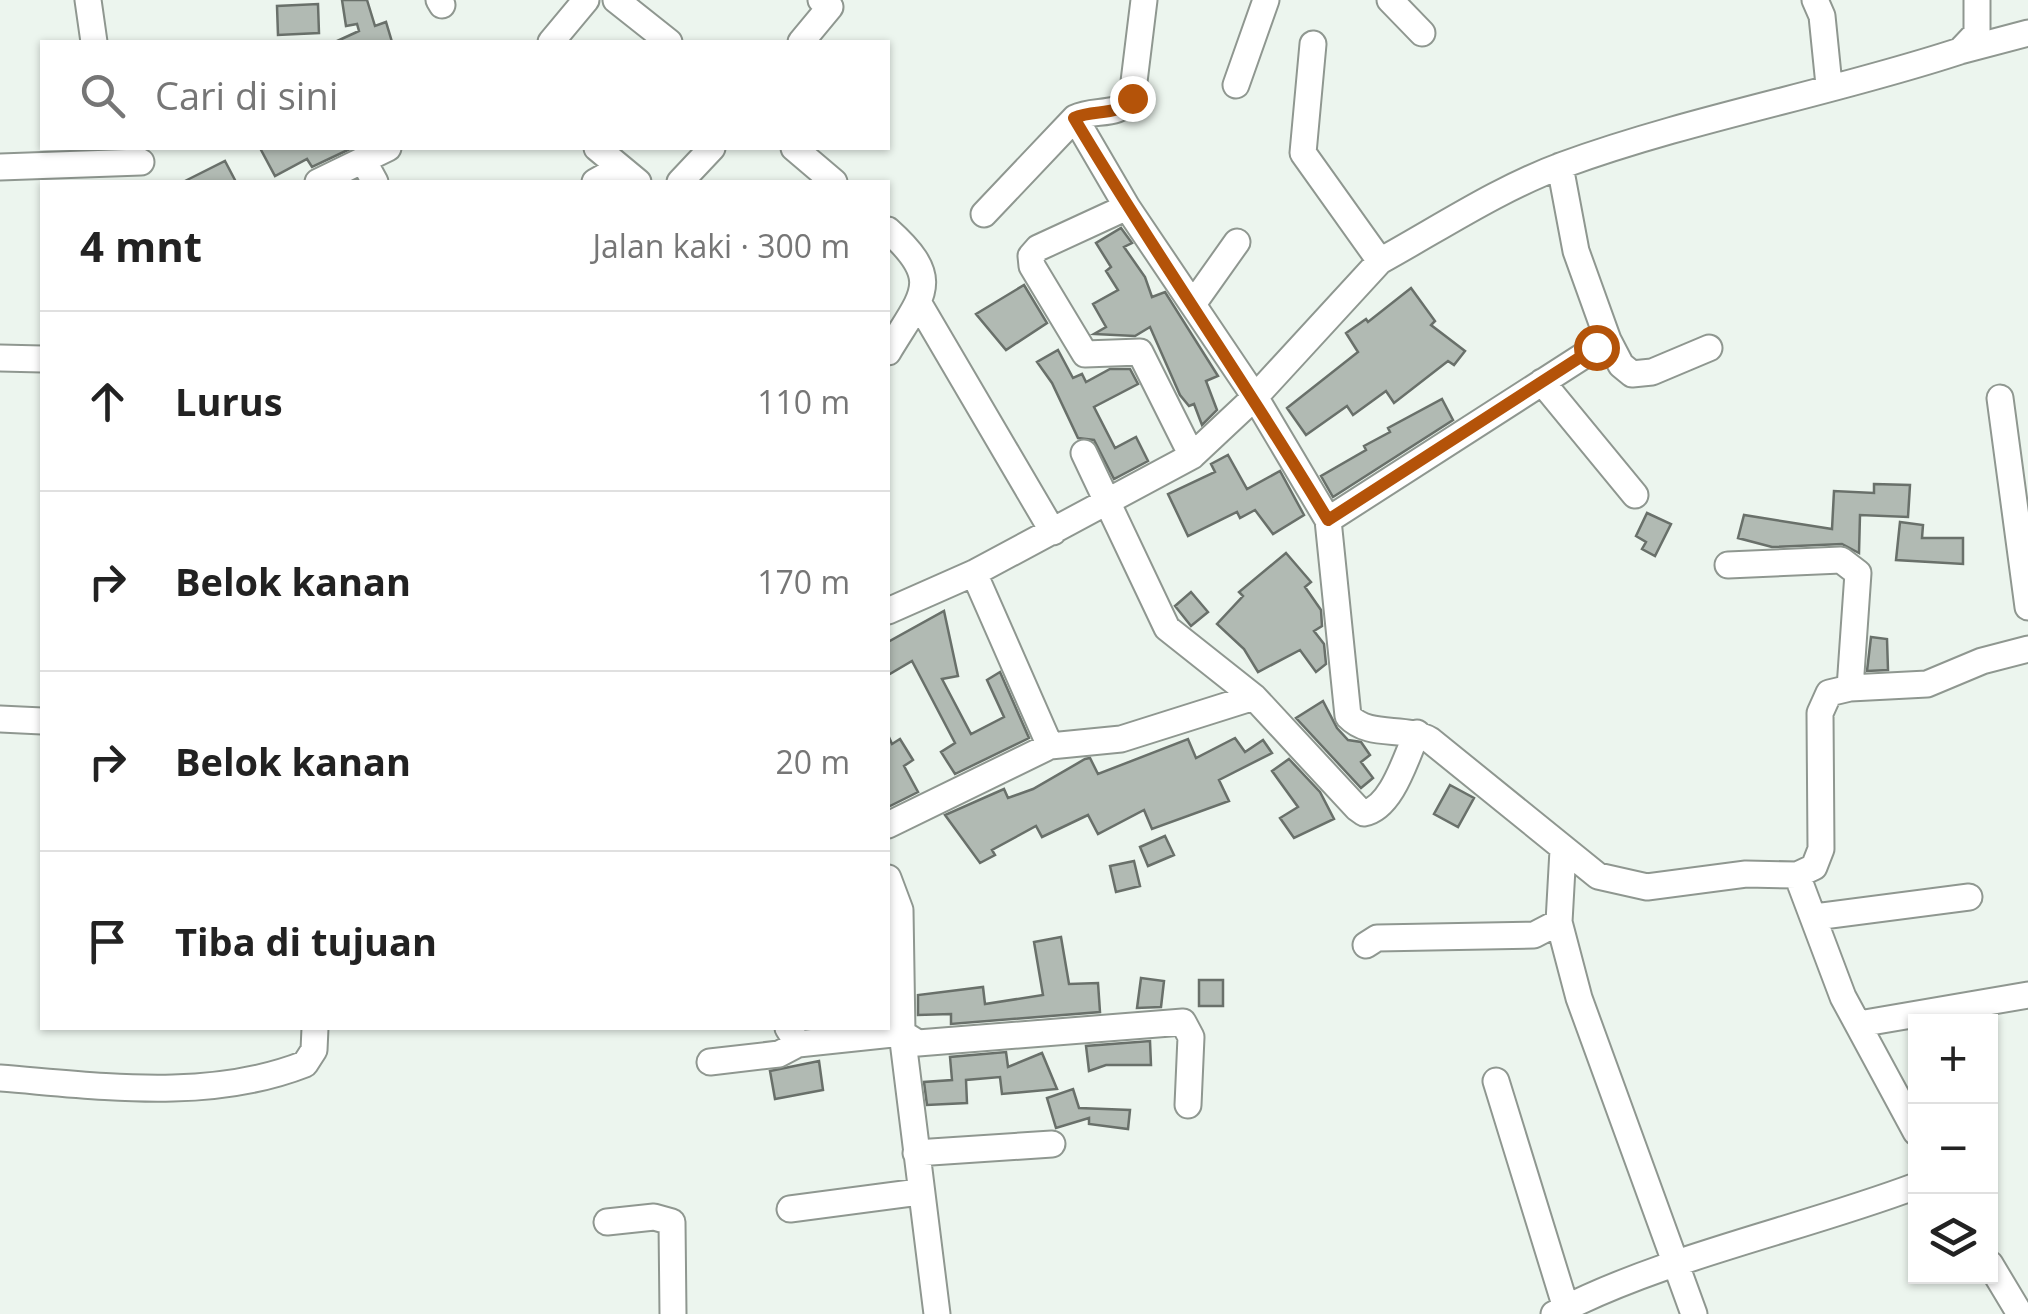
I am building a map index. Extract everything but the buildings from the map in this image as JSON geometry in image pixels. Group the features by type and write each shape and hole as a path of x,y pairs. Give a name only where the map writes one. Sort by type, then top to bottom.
{"street":[{"path":"88,0 94,40"},
{"path":"554,40 586,0"},
{"path":"616,0 666,40"},
{"path":"984,214 1074,118 1087,112 1116,112 1132,98 1144,0"},
{"path":"1236,85 1266,0"},
{"path":"1390,0 1422,33"},
{"path":"1816,0 1822,16 1829,85"},
{"path":"1960,51 1977,33 1977,0"},
{"path":"802,40 828,2"},
{"path":"890,611 1108,505 1192,456 1255,397 1380,261 1496,196 1560,166 1829,85 2028,33"},
{"path":"1313,44 1303,153 1380,261"},
{"path":"1074,118 1127,207 1255,397 1328,520 1348,716 1366,729 1417,733 1598,876 1648,887 1746,874 1797,876 1814,866 1821,849 1822,702 1838,688 1927,684 1982,661 2028,649"},
{"path":"327,180 369,171 386,150"},
{"path":"598,150 629,175"},
{"path":"682,180 710,150"},
{"path":"796,150 832,180"},
{"path":"0,167 141,162"},
{"path":"1560,166 1576,250 1621,366 1632,374 1652,372 1710,348"},
{"path":"1127,207 1038,248 1031,256 1032,266 1085,354 1131,350 1146,359 1192,456"},
{"path":"890,232 922,266 924,284 918,302 890,349"},
{"path":"1193,304 1238,242"},
{"path":"918,302 1053,532"},
{"path":"1328,520 1608,340"},
{"path":"0,358 40,359"},
{"path":"1542,382 1635,495"},
{"path":"2000,398 2028,607"},
{"path":"1084,453 1167,628 1254,697 1364,813 1374,812 1384,802 1417,733"},
{"path":"1728,565 1835,560 1851,564 1858,578 1850,688"},
{"path":"974,573 1050,746"},
{"path":"890,825 1050,746 1120,739 1254,697"},
{"path":"0,718 40,721"},
{"path":"1563,850 1559,922 1579,998 1694,1314"},
{"path":"1797,876 1843,997 1908,1117"},
{"path":"890,883 900,910 902,1033 937,1314"},
{"path":"1815,917 1969,897"},
{"path":"1366,945 1377,938 1534,934 1559,922"},
{"path":"1859,1024 2028,995"},
{"path":"710,1062 779,1054 793,1036 902,1033 918,1043 1182,1022 1191,1037 1188,1105"},
{"path":"0,1078 149,1091 194,1087 306,1064 314,1050 315,1030"},
{"path":"1496,1082 1560,1311 1678,1265 1831,1218 1908,1189"},
{"path":"916,1153 1052,1144"},
{"path":"790,1210 920,1192"},
{"path":"608,1222 654,1216 672,1222 673,1314"},
{"path":"1998,1277 2020,1314"}],"route":[{"path":"1132,98 1116,112 1087,112 1074,118 1127,207 1255,397 1328,520 1596,347"}]}
